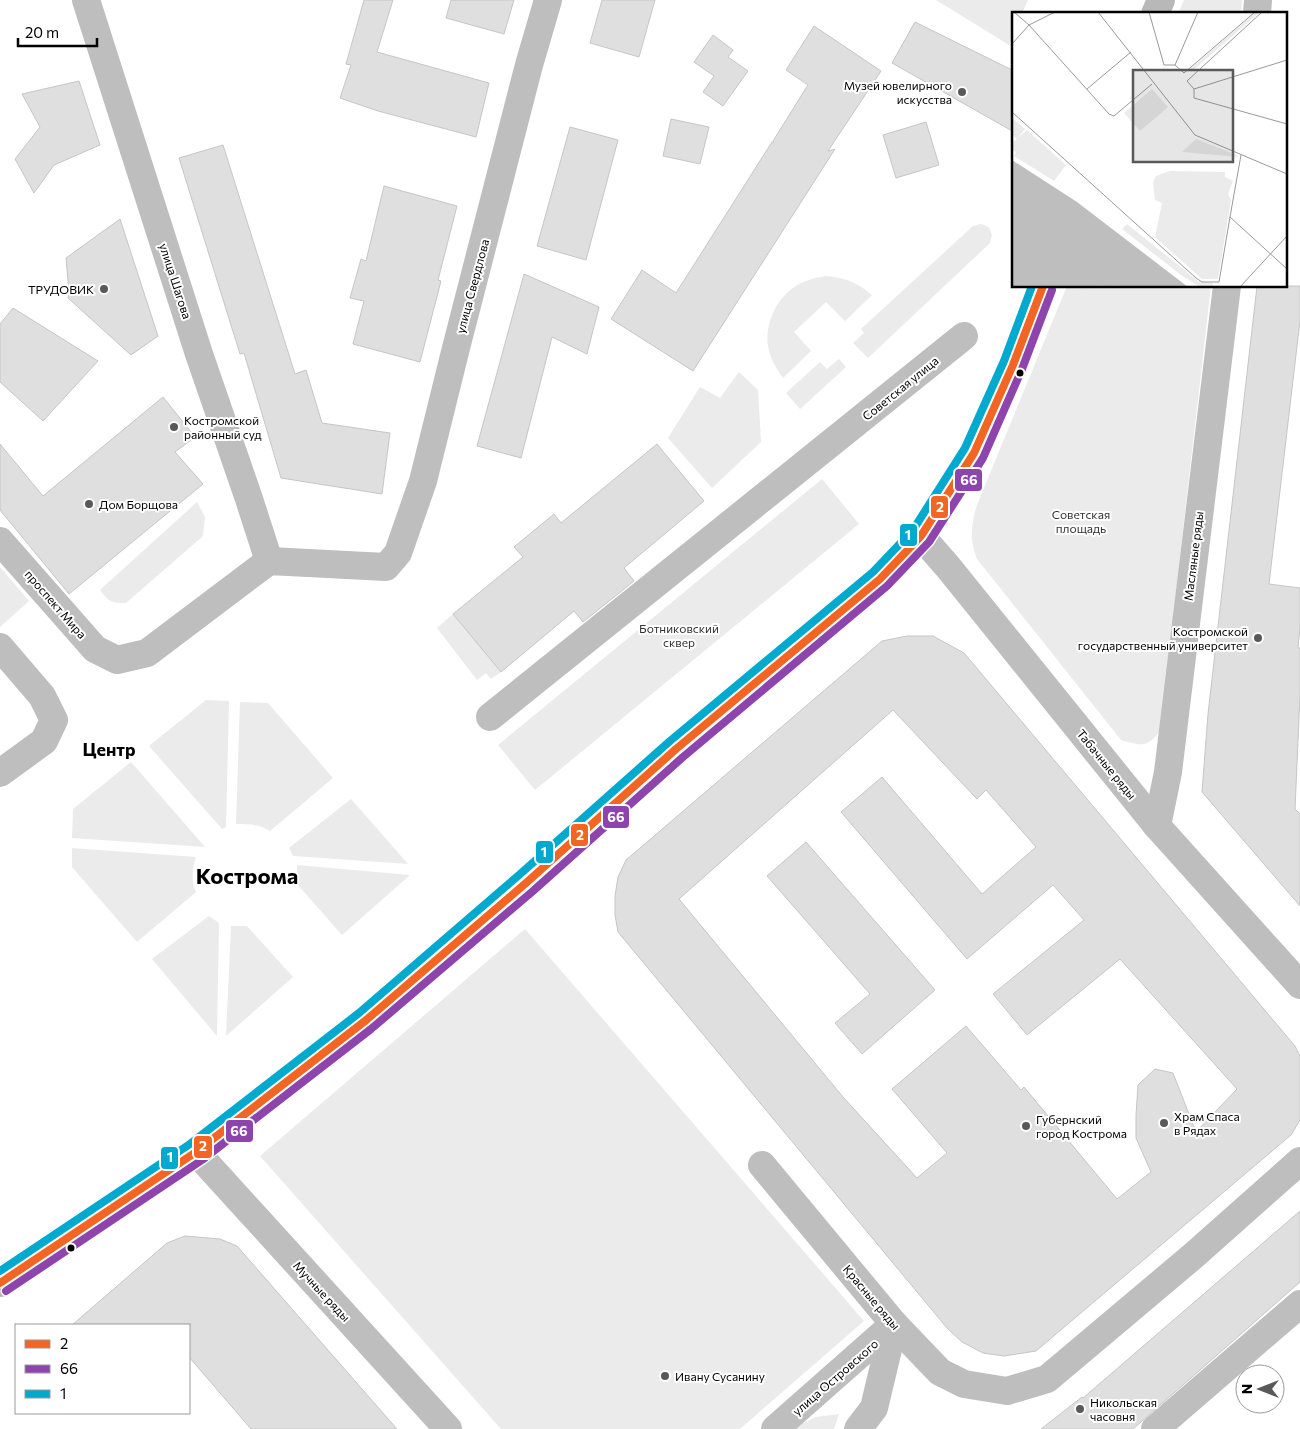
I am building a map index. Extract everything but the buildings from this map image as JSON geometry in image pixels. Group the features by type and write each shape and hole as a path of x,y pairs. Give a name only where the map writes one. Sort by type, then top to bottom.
{"main road":[{"path":"1156,12 1161,0"},
{"path":"0,1283 196,1152 365,1021 526,883 676,749 880,579 921,536 974,453 1013,365 1042,288"}],"street":[{"name":"улица Шагова","path":"86,0 207,381 269,561"},
{"name":"улица Свердлова","path":"269,561 386,567 398,553 423,481 529,64 548,0"},
{"name":"Масляные ряды","path":"1157,826 1168,772 1227,288"},
{"name":"Советская улица","path":"490,717 964,336"},
{"name":"Табачные ряды","path":"921,536 1157,826 1300,985"},
{"name":"проспект Мира","path":"0,541 95,649 117,660 147,653 269,561"},
{"path":"0,646 42,696 54,720 44,741 0,774"},
{"name":"Мучные ряды","path":"196,1152 448,1429"},
{"name":"Красные ряды","path":"762,1165 894,1324 940,1372 964,1384 1008,1390 1047,1379 1193,1256 1300,1161"},
{"path":"1155,1429 1300,1304"},
{"path":"858,1429 874,1408 894,1324"},
{"name":"улица Островского","path":"775,1429 894,1324"}],"green space":[{"path":"936,0 1028,0 1023,12 1012,12 1012,38 1009,45"},
{"path":"1184,0 1242,0 1241,12 1179,12"},
{"path":"981,224 989,227 992,235 990,243 868,358 853,343 864,333 861,329 973,226"},
{"path":"826,276 850,281 872,295 845,321 826,302 794,332 811,351 783,378 770,355 768,346 768,330 773,314 781,300 793,288 808,280"},
{"name":"Советская площадь","path":"1066,288 1211,288 1160,731 1147,743 1134,744 1121,740 977,559 973,545 972,526 977,505"},
{"path":"839,359 846,367 800,409 786,393 820,362 827,369"},
{"path":"739,372 758,390 761,442 712,488 668,438 700,387 720,398"},
{"name":"Ботниковский сквер","path":"822,479 859,524 535,790 498,745"},
{"path":"197,502 205,517 203,536 126,603 114,602 106,597 100,590"},
{"path":"0,567 29,601 0,627"},
{"path":"453,614 501,672 491,679 486,673 477,680 437,628"},
{"path":"206,700 229,701 226,827 222,829 149,746"},
{"path":"240,702 268,703 333,778 270,831 254,825 236,824"},
{"path":"131,762 205,847 72,838 73,809"},
{"path":"351,799 408,864 293,856 289,848"},
{"path":"72,848 196,857 193,884 196,892 137,942 72,867"},
{"path":"297,865 410,875 342,935 297,884"},
{"path":"209,916 219,923 217,1036 152,959"},
{"path":"231,926 247,926 293,977 226,1036"},
{"path":"525,929 864,1321 740,1429 501,1429 260,1156"},
{"path":"839,1414 834,1429 791,1429 816,1417"}],"transit line":[{"name":"1","path":"0,1271 190,1144 359,1013 670,741 873,572 913,530 965,448 1004,361 1031,288"},
{"name":"2","path":"0,1283 196,1152 365,1021 526,883 676,749 880,579 921,536 974,453 1013,365 1042,288"},
{"name":"66","path":"6,1291 202,1160 371,1029 533,891 683,757 887,586 929,542 983,458 1022,369 1052,290"}],"place":[{"name":"Музей ювелирного искусства","path":"962,92"},
{"name":"ТРУДОВИК","path":"104,289"},
{"name":"Костромской районный суд","path":"174,427"},
{"name":"Дом Борщова","path":"89,504"},
{"name":"Костромской государственный университет","path":"1258,638"},
{"name":"Храм Спаса в Рядах","path":"1164,1123"},
{"name":"Губернский город Кострома","path":"1026,1126"},
{"name":"Ивану Сусанину","path":"665,1376"},
{"name":"Никольская часовня","path":"1080,1409"}],"district":[{"name":"Центр","path":"109,749"},
{"name":"Кострома","path":"247,875"}]}
